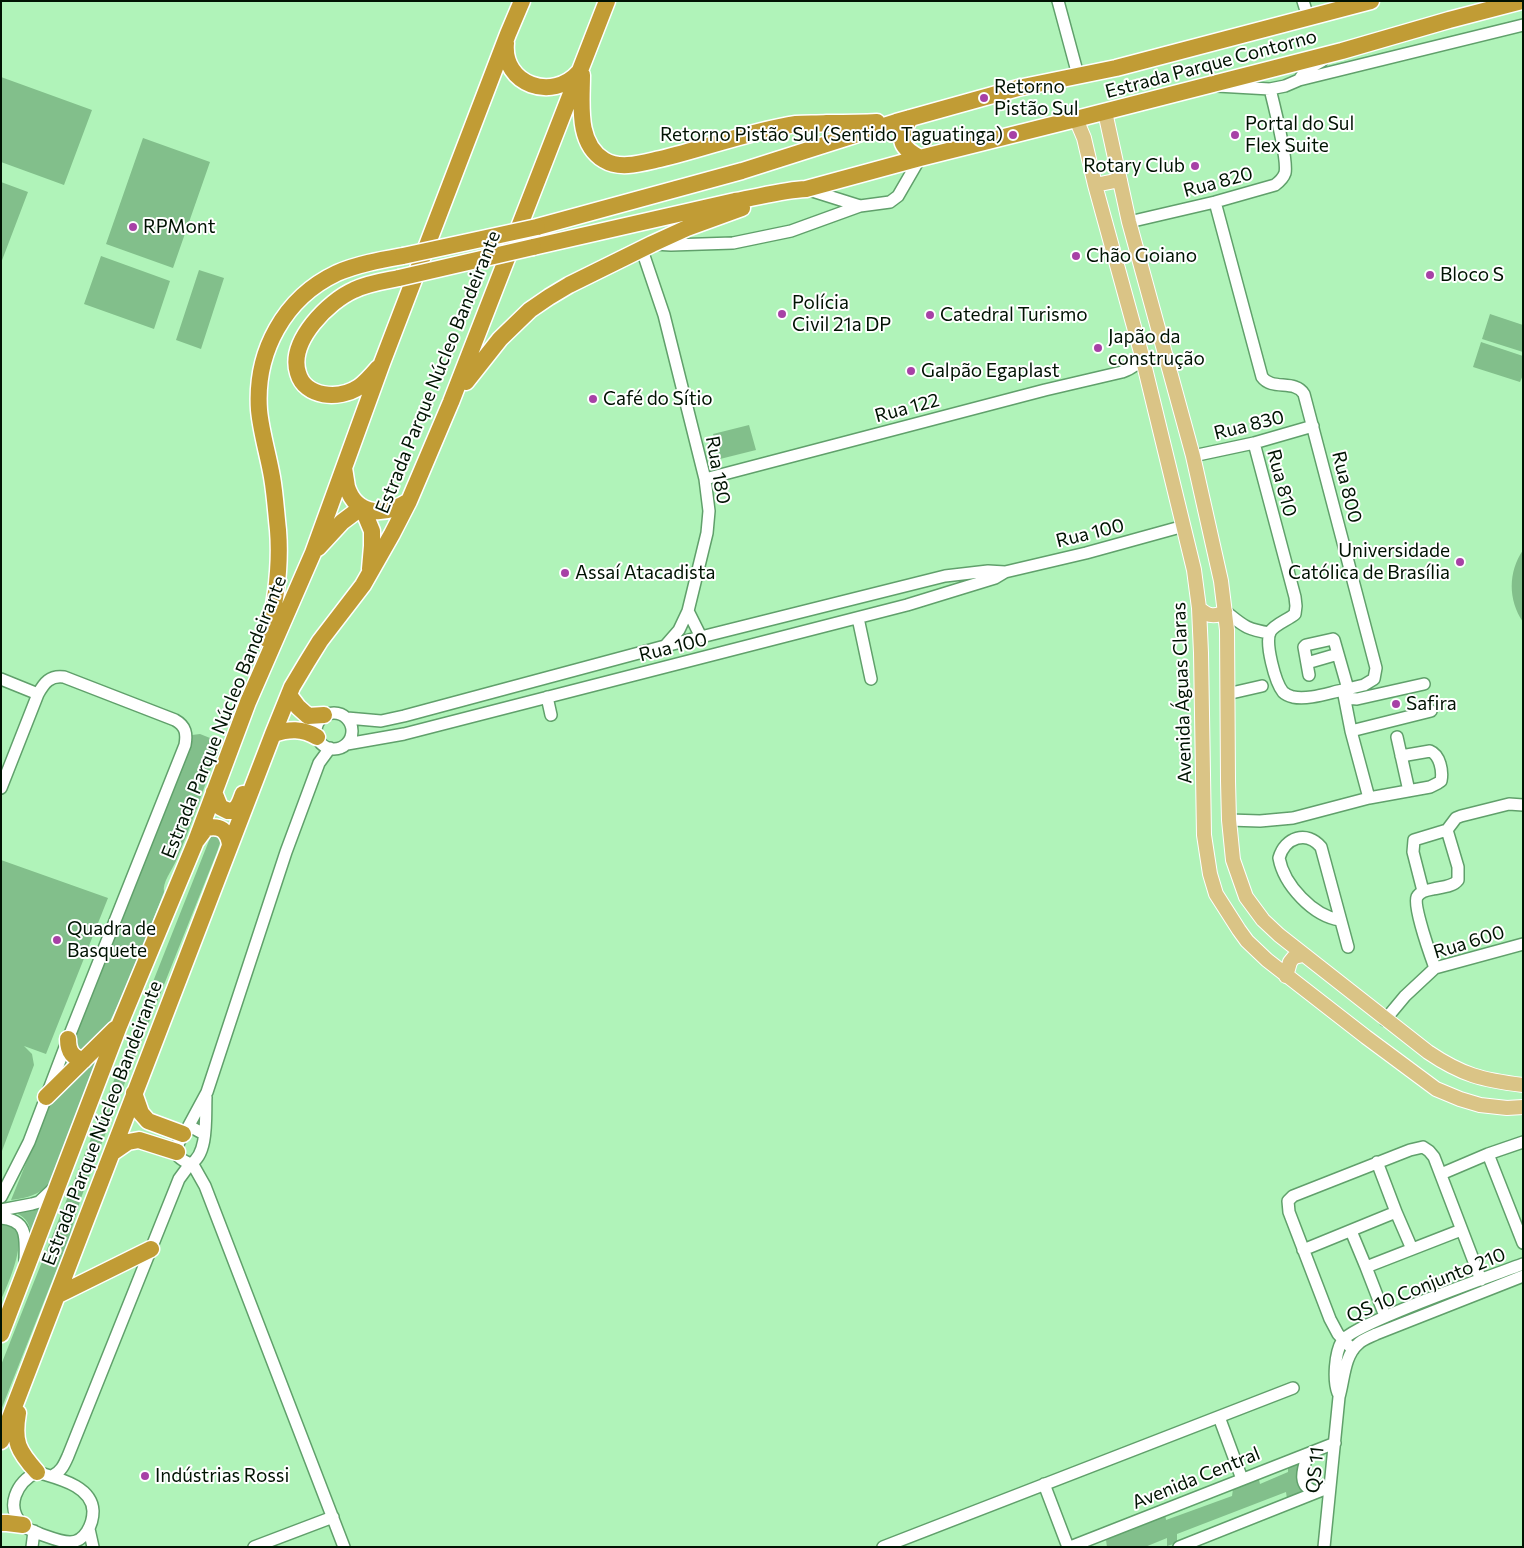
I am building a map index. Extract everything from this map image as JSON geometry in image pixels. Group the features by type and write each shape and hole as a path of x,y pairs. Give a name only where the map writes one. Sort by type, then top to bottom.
{"highway":[{"name":"Estrada Parque Núcleo Bandeirante","path":"1,1334 118,1026 196,841 248,702 313,553 382,363 522,1"},
{"name":"Estrada Parque Núcleo Bandeirante","path":"1,1441 291,691 320,641 363,585 410,501 451,402 607,1"},
{"name":"Estrada Parque Contorno","path":"903,120 1018,88 1116,68 1308,17 1334,6 1371,1"},
{"path":"1450,20 1461,1"},
{"name":"Estrada Parque Contorno","path":"799,189 1105,112 1522,1"},
{"path":"508,34 505,47 507,60 514,72 524,81 544,88 557,86 570,80 581,67"},
{"path":"581,67 581,113 586,138 597,155 609,163 627,165 645,162 683,154 752,133 798,124 903,120"},
{"path":"903,120 903,143 906,149 920,158"},
{"path":"248,702 250,686 266,644 275,608 279,573 278,532 272,478 260,425 259,386 261,370 266,352 285,315 320,282 338,273 365,264 537,227 742,171 903,120"},
{"path":"382,363 369,379 358,388 339,395 328,396 308,389 300,379 296,366 302,342 309,329 321,314 335,301 354,290 371,284 726,203 799,189"},
{"path":"451,402 500,339 530,310 569,285 687,228 799,189"},
{"path":"344,468 348,487 353,498 362,507 372,531 370,572"},
{"path":"362,507 384,512 398,508 410,501"},
{"path":"313,553 342,522 362,507"},
{"path":"214,792 223,809 232,811 238,807 284,695 291,691 298,707 308,716 324,715"},
{"path":"273,734 298,730 311,733 323,742"},
{"path":"196,841 206,828 217,828 226,832 230,845"},
{"path":"46,1097 118,1026"},
{"path":"68,1039 68,1048 73,1055 84,1060"},
{"path":"134,1093 141,1113 148,1120 185,1132"},
{"path":"112,1153 128,1142 139,1140 178,1154"},
{"path":"58,1295 151,1249"},
{"path":"24,1383 16,1426 16,1437 21,1452 44,1474"},
{"path":"1,1523 28,1528"}],"main road":[{"path":"1105,112 1129,222 1193,456 1215,551 1227,630 1229,820 1233,860 1246,897 1263,920 1278,935 1428,1052 1459,1071 1481,1079 1523,1085"},
{"name":"Avenida Águas Claras","path":"1076,119 1084,138 1142,356 1194,570 1199,608 1201,652 1204,835 1210,874 1216,894 1247,941 1286,976 1436,1089 1480,1105 1507,1108 1523,1107"},
{"path":"1095,185 1120,180"},
{"path":"1199,608 1204,613 1214,616 1224,611"},
{"path":"1201,652 1214,649 1227,654"},
{"path":"1224,906 1238,903 1246,897"},
{"path":"1286,976 1290,962 1294,957 1303,955"}],"street":[{"path":"1058,1 1078,75"},
{"path":"1303,1 1308,17"},
{"path":"1205,85 1270,89 1285,86 1299,80 1523,25"},
{"path":"1299,80 1306,70 1314,64 1342,50"},
{"name":"Rua 820","path":"1129,222 1215,202 1275,184 1282,179 1285,174 1285,161 1270,89"},
{"path":"647,247 733,243 791,231 860,206 890,202 898,196 920,158"},
{"path":"799,189 860,206"},
{"name":"Rua 800","path":"1215,202 1262,377 1268,382 1296,387 1302,390 1313,426 1376,668 1374,679 1345,692"},
{"name":"Rua 180","path":"647,247 705,479 709,511 707,533 688,611 679,630 665,646"},
{"name":"Rua 122","path":"705,479 993,403 1122,372 1138,364 1142,356"},
{"name":"Rua 830","path":"1193,456 1254,443 1313,426"},
{"name":"Rua 810","path":"1254,443 1296,606 1295,614 1273,628 1270,633"},
{"name":"Rua 100","path":"347,718 373,721 396,718 665,646 945,576 988,571 1005,572 1086,553 1184,526"},
{"name":"Rua 100","path":"347,744 404,734 907,606 995,578 1005,572"},
{"path":"824,606 828,625"},
{"path":"688,611 701,637"},
{"path":"1224,611 1242,626 1251,630 1270,633 1269,649 1278,684 1287,695 1295,698 1345,692 1357,699 1424,684"},
{"path":"858,618 871,679"},
{"path":"1309,675 1304,649 1306,645 1330,638 1334,640 1351,731 1369,798"},
{"path":"638,654 642,673"},
{"path":"1307,663 1338,654"},
{"path":"1,788 38,694 51,678 57,676 64,677 175,720 183,726 186,733 185,745 68,1039 30,1142 1,1198"},
{"path":"1,679 38,694"},
{"path":"1227,694 1262,686"},
{"path":"547,697 551,715"},
{"path":"1351,731 1431,710"},
{"path":"179,1179 178,1154 185,1132 207,1092 286,852 319,763 323,742 317,725 324,715 336,712 347,718 352,728 347,744 336,749 323,742"},
{"path":"1397,737 1409,791"},
{"path":"1229,820 1260,821 1294,818 1369,798 1430,787 1438,784 1442,778 1441,768 1434,753 1402,756"},
{"path":"1423,891 1413,852 1414,840 1447,830 1456,818 1461,816 1509,804 1523,805"},
{"path":"1294,818 1299,838"},
{"path":"1434,968 1416,903 1418,895 1423,891 1454,884 1458,880 1458,867 1447,830"},
{"path":"1340,920 1330,919 1321,914 1300,895 1286,878 1279,858 1286,844 1299,838 1311,839 1321,847 1348,947"},
{"name":"Rua 600","path":"1385,1020 1405,996 1434,968 1523,944"},
{"path":"89,1529 79,1540 71,1544 28,1528 15,1513 14,1506 17,1489 28,1476 58,1473 68,1456 179,1179 198,1157 204,1143 207,1092"},
{"path":"185,1132 194,1128 204,1134"},
{"path":"1441,1174 1488,1154 1523,1142"},
{"path":"202,1147 205,1186"},
{"path":"1353,1350 1332,1324 1288,1206 1290,1198 1300,1192 1377,1162 1423,1147 1434,1157 1481,1280"},
{"path":"178,1154 191,1163 205,1186 344,1547"},
{"path":"1488,1154 1523,1243"},
{"path":"1377,1162 1412,1249"},
{"path":"1,1210 39,1202 60,1181"},
{"path":"1303,1250 1396,1212"},
{"path":"1,1218 17,1221 24,1230 25,1272"},
{"path":"1366,1267 1461,1230"},
{"path":"1352,1231 1386,1316"},
{"name":"QS 10 Conjunto 210","path":"1343,1340 1355,1330 1386,1316 1523,1264"},
{"name":"QS 10 Conjunto 210","path":"1353,1350 1358,1344 1376,1334 1523,1276"},
{"name":"QS 11","path":"1339,1397 1336,1384 1336,1370 1338,1354 1343,1340"},
{"name":"QS 11","path":"1324,1547 1339,1397 1344,1374 1353,1350"},
{"path":"883,1547 1293,1388"},
{"path":"1218,1417 1242,1479"},
{"name":"Avenida Central","path":"1069,1547 1335,1443"},
{"path":"1308,1454 1303,1480 1309,1489 1317,1492"},
{"path":"68,1456 70,1472 75,1486"},
{"path":"44,1474 75,1486 84,1492 92,1506 93,1513 89,1529 93,1547"},
{"path":"1044,1484 1069,1547"},
{"path":"1179,1547 1330,1487"},
{"path":"254,1547 332,1517"},
{"path":"28,1528 32,1547"},
{"path":"1100,1547 1101,1534"},
{"path":"38,1547 51,1538"}],"green space":[{"path":"1,77 92,110 64,185 1,162"},
{"path":"143,138 210,162 173,268 106,244"},
{"path":"1,182 28,192 1,263"},
{"path":"101,256 170,281 154,329 84,304"},
{"path":"199,270 224,278 201,349 176,340"},
{"path":"1490,314 1523,325 1523,352 1482,339"},
{"path":"1481,342 1523,356 1523,375 1520,382 1473,367"},
{"path":"749,425 756,450 720,459 713,434"},
{"path":"1523,550 1523,622 1512,595 1512,577"},
{"path":"200,734 220,742 194,817 166,881 164,892 126,989 102,1034 83,1054 73,1043 75,1036 189,748 192,735"},
{"path":"215,831 221,840 217,852 122,1090 81,1198 69,1238 1,1410 1,1365 212,833"},
{"path":"1,860 108,898 46,1054 24,1046 32,1054 34,1065 2,1151"},
{"path":"103,1050 50,1183 32,1195 11,1200 50,1104 61,1090"},
{"path":"44,1203 31,1233 29,1225 25,1220 13,1212"},
{"path":"8,1223 17,1234 19,1243 14,1268 1,1300 1,1225"},
{"path":"1300,1461 1299,1479 1303,1492 1287,1499 1286,1492 1177,1534 1177,1543 1167,1546 1167,1538 1145,1547 1107,1547 1106,1540 1165,1513 1166,1520 1232,1496 1233,1489 1258,1476 1260,1484 1288,1472 1288,1465"}],"place":[{"name":"Retorno Pistão Sul","path":"984,98"},
{"name":"Retorno Pistão Sul (Sentido Taguatinga)","path":"1013,135"},
{"name":"Portal do Sul Flex Suite","path":"1235,135"},
{"name":"Rotary Club","path":"1195,166"},
{"name":"RPMont","path":"133,227"},
{"name":"Chão Goiano","path":"1076,256"},
{"name":"Bloco S","path":"1430,275"},
{"name":"Polícia Civil 21a DP","path":"782,314"},
{"name":"Catedral Turismo","path":"930,315"},
{"name":"Japão da construção","path":"1098,348"},
{"name":"Galpão Egaplast","path":"911,371"},
{"name":"Café do Sítio","path":"593,399"},
{"name":"Universidade Católica de Brasília","path":"1460,562"},
{"name":"Assaí Atacadista","path":"565,573"},
{"name":"Safira","path":"1396,704"},
{"name":"Quadra de Basquete","path":"57,940"},
{"name":"Indústrias Rossi","path":"145,1476"}]}
